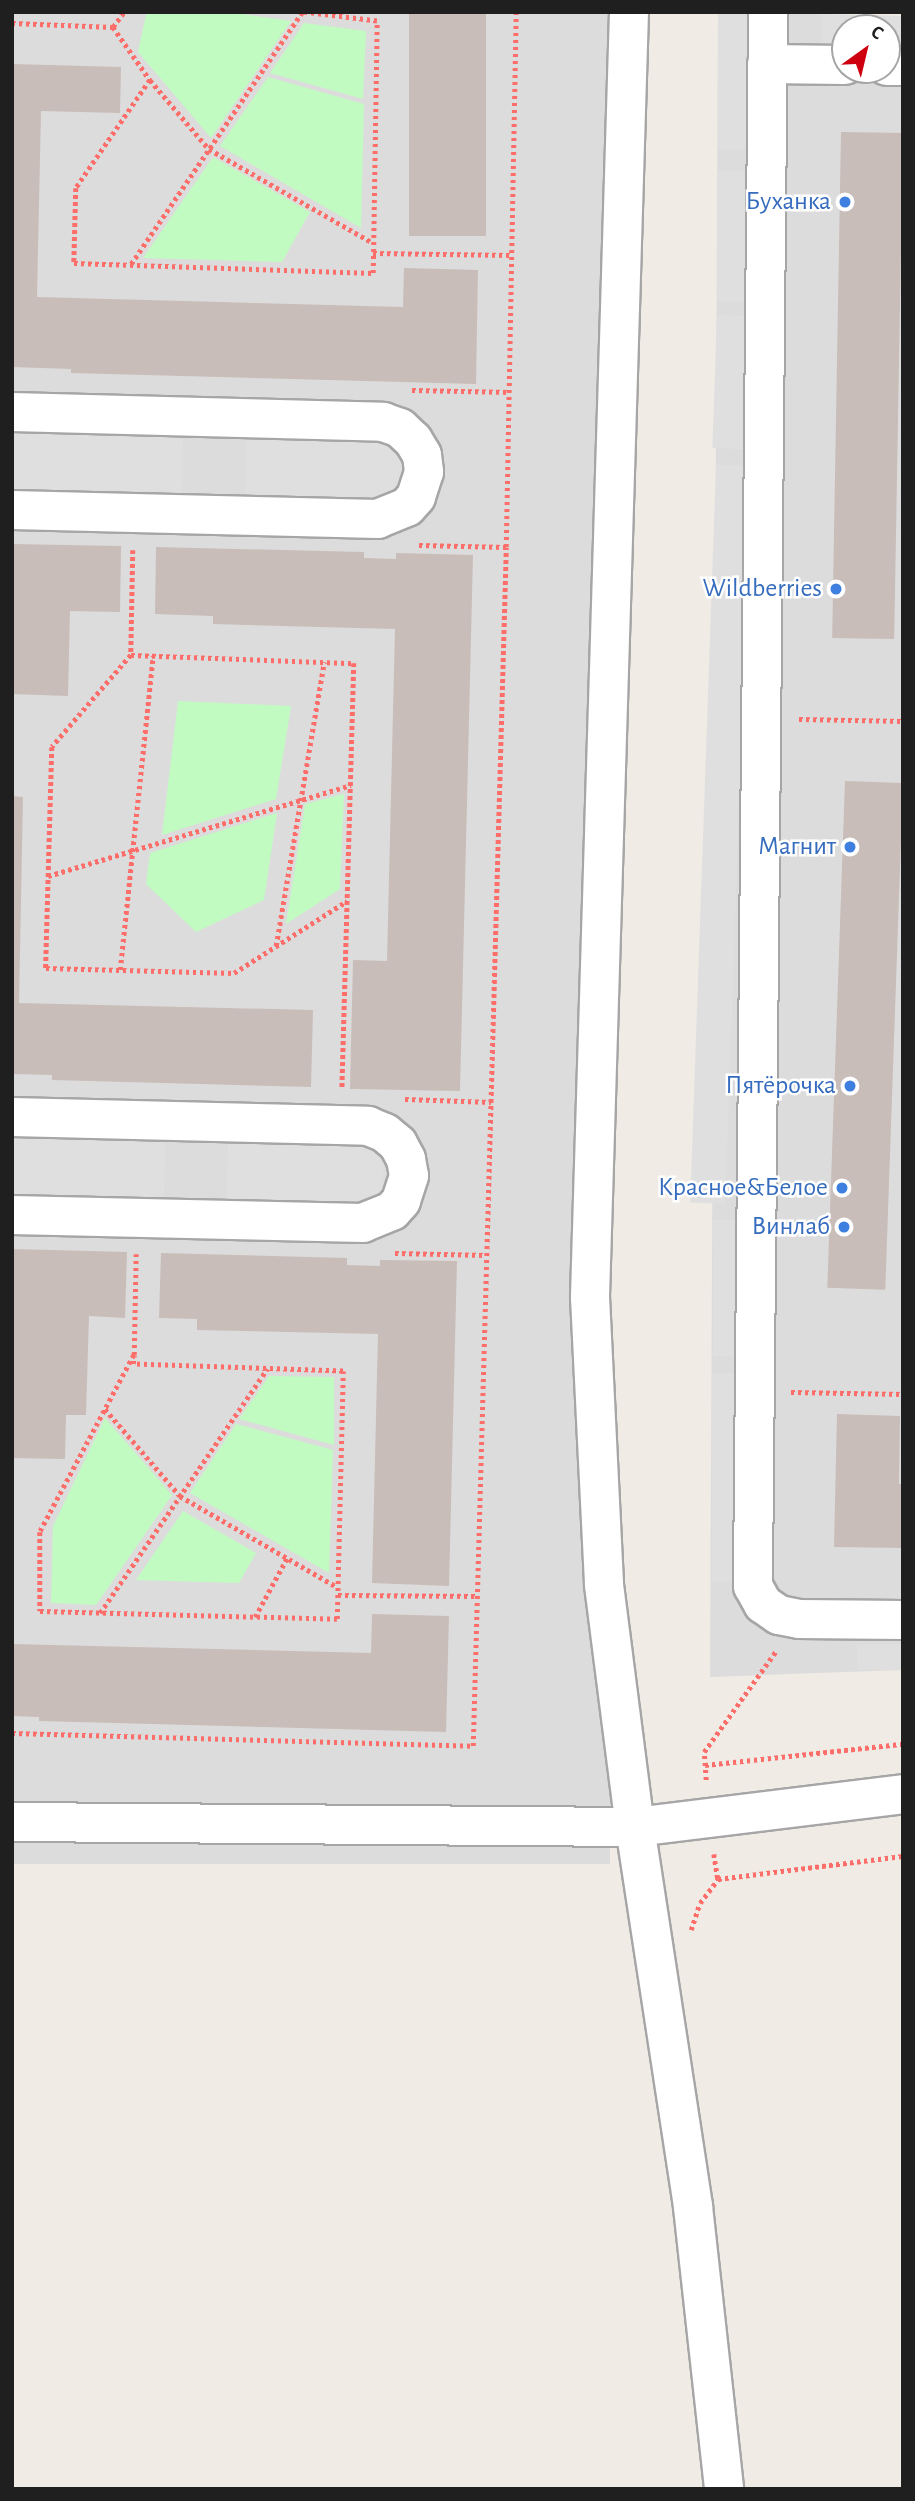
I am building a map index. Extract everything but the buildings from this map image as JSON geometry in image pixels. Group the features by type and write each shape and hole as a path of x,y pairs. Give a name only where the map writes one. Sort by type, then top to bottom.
{"street":[{"path":"629,12 590,1297 604,1585 635,1827 693,2207 724,2489"},
{"path":"768,12 753,1586 763,1604 779,1615 799,1619 903,1620"},
{"path":"767,64 831,65"},
{"path":"12,412 383,422 400,428 413,440 422,455 424,472 422,485 408,507 379,519 12,510"},
{"path":"12,1117 368,1126 385,1133 398,1144 407,1159 409,1176 401,1201 392,1211 363,1223 12,1215"},
{"path":"12,1822 635,1827 903,1794"}],"path":[{"path":"113,27 124,12"},
{"path":"131,265 303,12 377,21 373,273 131,265 74,263 76,188 149,80"},
{"path":"12,1733 473,1746 508,483 516,12"},
{"path":"12,23 113,27"},
{"path":"113,27 149,80 209,149 373,243"},
{"path":"373,253 511,255"},
{"path":"133,539 131,655 52,747 46,968 234,973 347,901"},
{"path":"131,655 354,663 341,1097"},
{"path":"120,970 153,656"},
{"path":"276,946 324,662"},
{"path":"761,718 903,721"},
{"path":"48,876 351,785"},
{"path":"134,1355 40,1532 40,1611 337,1619 343,1371 134,1364 136,1246"},
{"path":"100,1613 268,1368"},
{"path":"755,1391 903,1395"},
{"path":"105,1409 180,1496 338,1587"},
{"path":"255,1617 287,1558"},
{"path":"337,1595 477,1597"},
{"path":"705,1765 903,1744"}],"shaded area":[{"path":"12,12 610,12 610,1864 12,1864"},
{"path":"718,12 831,14 831,84 901,84 903,16 903,1670 710,1677"},
{"path":"718,12 755,12 755,150 718,150"},
{"path":"821,15 831,15 831,48 821,48"},
{"path":"901,16 903,16 901,49"},
{"path":"717,171 753,171 753,302 717,302"},
{"path":"717,315 752,316 747,449 712,448"},
{"path":"12,429 183,432 182,492 12,489"},
{"path":"246,435 402,438 401,498 245,495"},
{"path":"716,465 751,466 725,1204 690,1203"},
{"path":"12,1135 165,1138 164,1198 12,1195"},
{"path":"228,1140 384,1143 383,1203 227,1200"},
{"path":"713,1220 744,1220 744,1356 713,1356"},
{"path":"712,1373 743,1373 743,1582 712,1582"},
{"path":"857,1644 903,1644 903,1670 857,1670"}],"green space":[{"path":"149,12 228,12 291,21 211,138 138,52"},
{"path":"304,23 366,31 363,99 270,73"},
{"path":"268,77 364,104 361,228 220,146"},
{"path":"213,157 310,212 282,262 143,258"},
{"path":"178,701 291,706 276,799 162,835"},
{"path":"344,794 340,889 286,924 305,804"},
{"path":"277,813 264,900 196,932 146,884 150,853"},
{"path":"269,1376 334,1377 334,1445 239,1419"},
{"path":"105,1418 172,1495 96,1605 51,1603 53,1526"},
{"path":"236,1424 333,1450 329,1573 190,1493"},
{"path":"183,1511 256,1553 239,1583 136,1580"}],"place":[{"name":"Буханка","path":"845,202"},
{"name":"Wildberries","path":"836,589"},
{"name":"Магнит","path":"850,847"},
{"name":"Пятёрочка","path":"850,1086"},
{"name":"Красное&Белое","path":"842,1188"},
{"name":"Винлаб","path":"844,1227"}]}
